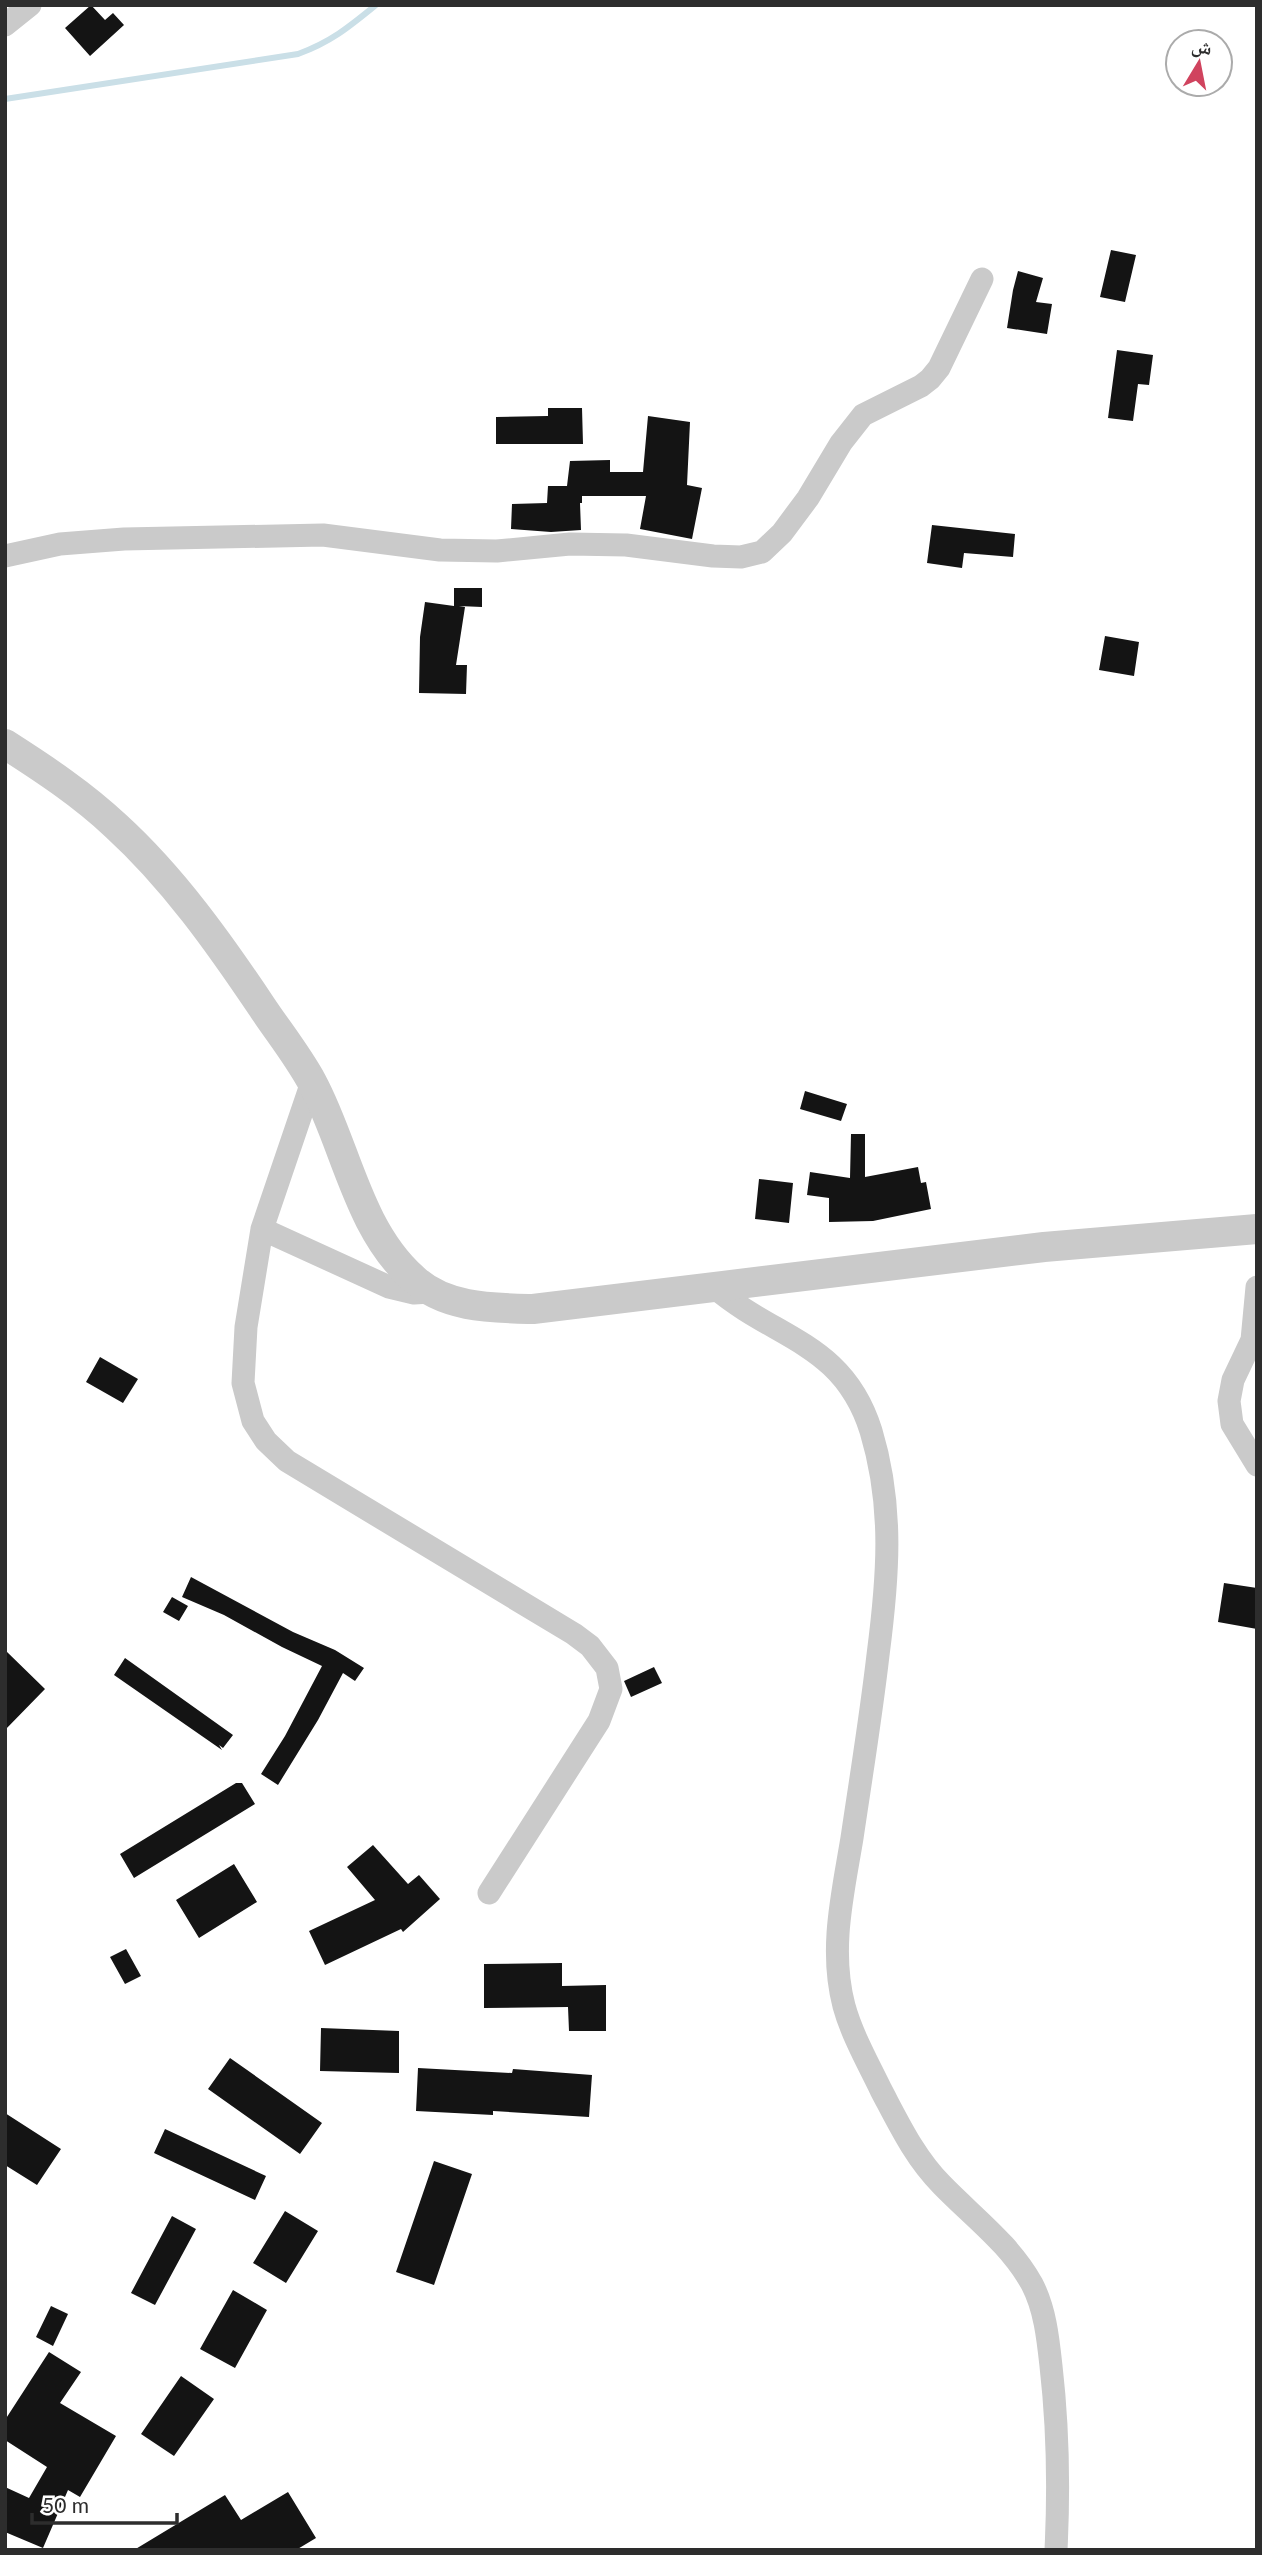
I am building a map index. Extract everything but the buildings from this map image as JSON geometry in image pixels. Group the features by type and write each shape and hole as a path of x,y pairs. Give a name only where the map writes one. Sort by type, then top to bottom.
{"street":[{"path":"5,25 30,5"},
{"path":"5,556 60,544 124,538 323,535 440,550 497,551 569,544 604,544 713,555 741,556 762,552 782,533 808,498 841,443 863,415 921,386 939,368 982,279"},
{"path":"5,744 54,776 116,826 178,893 229,958 312,1082 369,1214 390,1253 412,1278 430,1292 489,1308 533,1309 1044,1247 1257,1229"},
{"path":"312,1082 262,1229 246,1327 243,1383 253,1422 266,1441 287,1461 574,1634 590,1646 607,1668 611,1689 598,1721 489,1893"},
{"path":"262,1229 389,1287 414,1293 430,1292"},
{"path":"714,1287 745,1312 785,1332 826,1359 852,1389 870,1428 884,1480 888,1541 884,1604 871,1716 838,1917 837,1953 844,2005 864,2057 910,2147 940,2183 983,2222 1009,2251 1031,2282 1042,2307 1057,2418 1056,2550"},
{"path":"1257,1287 1252,1340 1233,1380 1229,1401 1232,1424 1257,1465"}],"waterway":[{"path":"5,99 298,54 330,39 376,5"}]}
